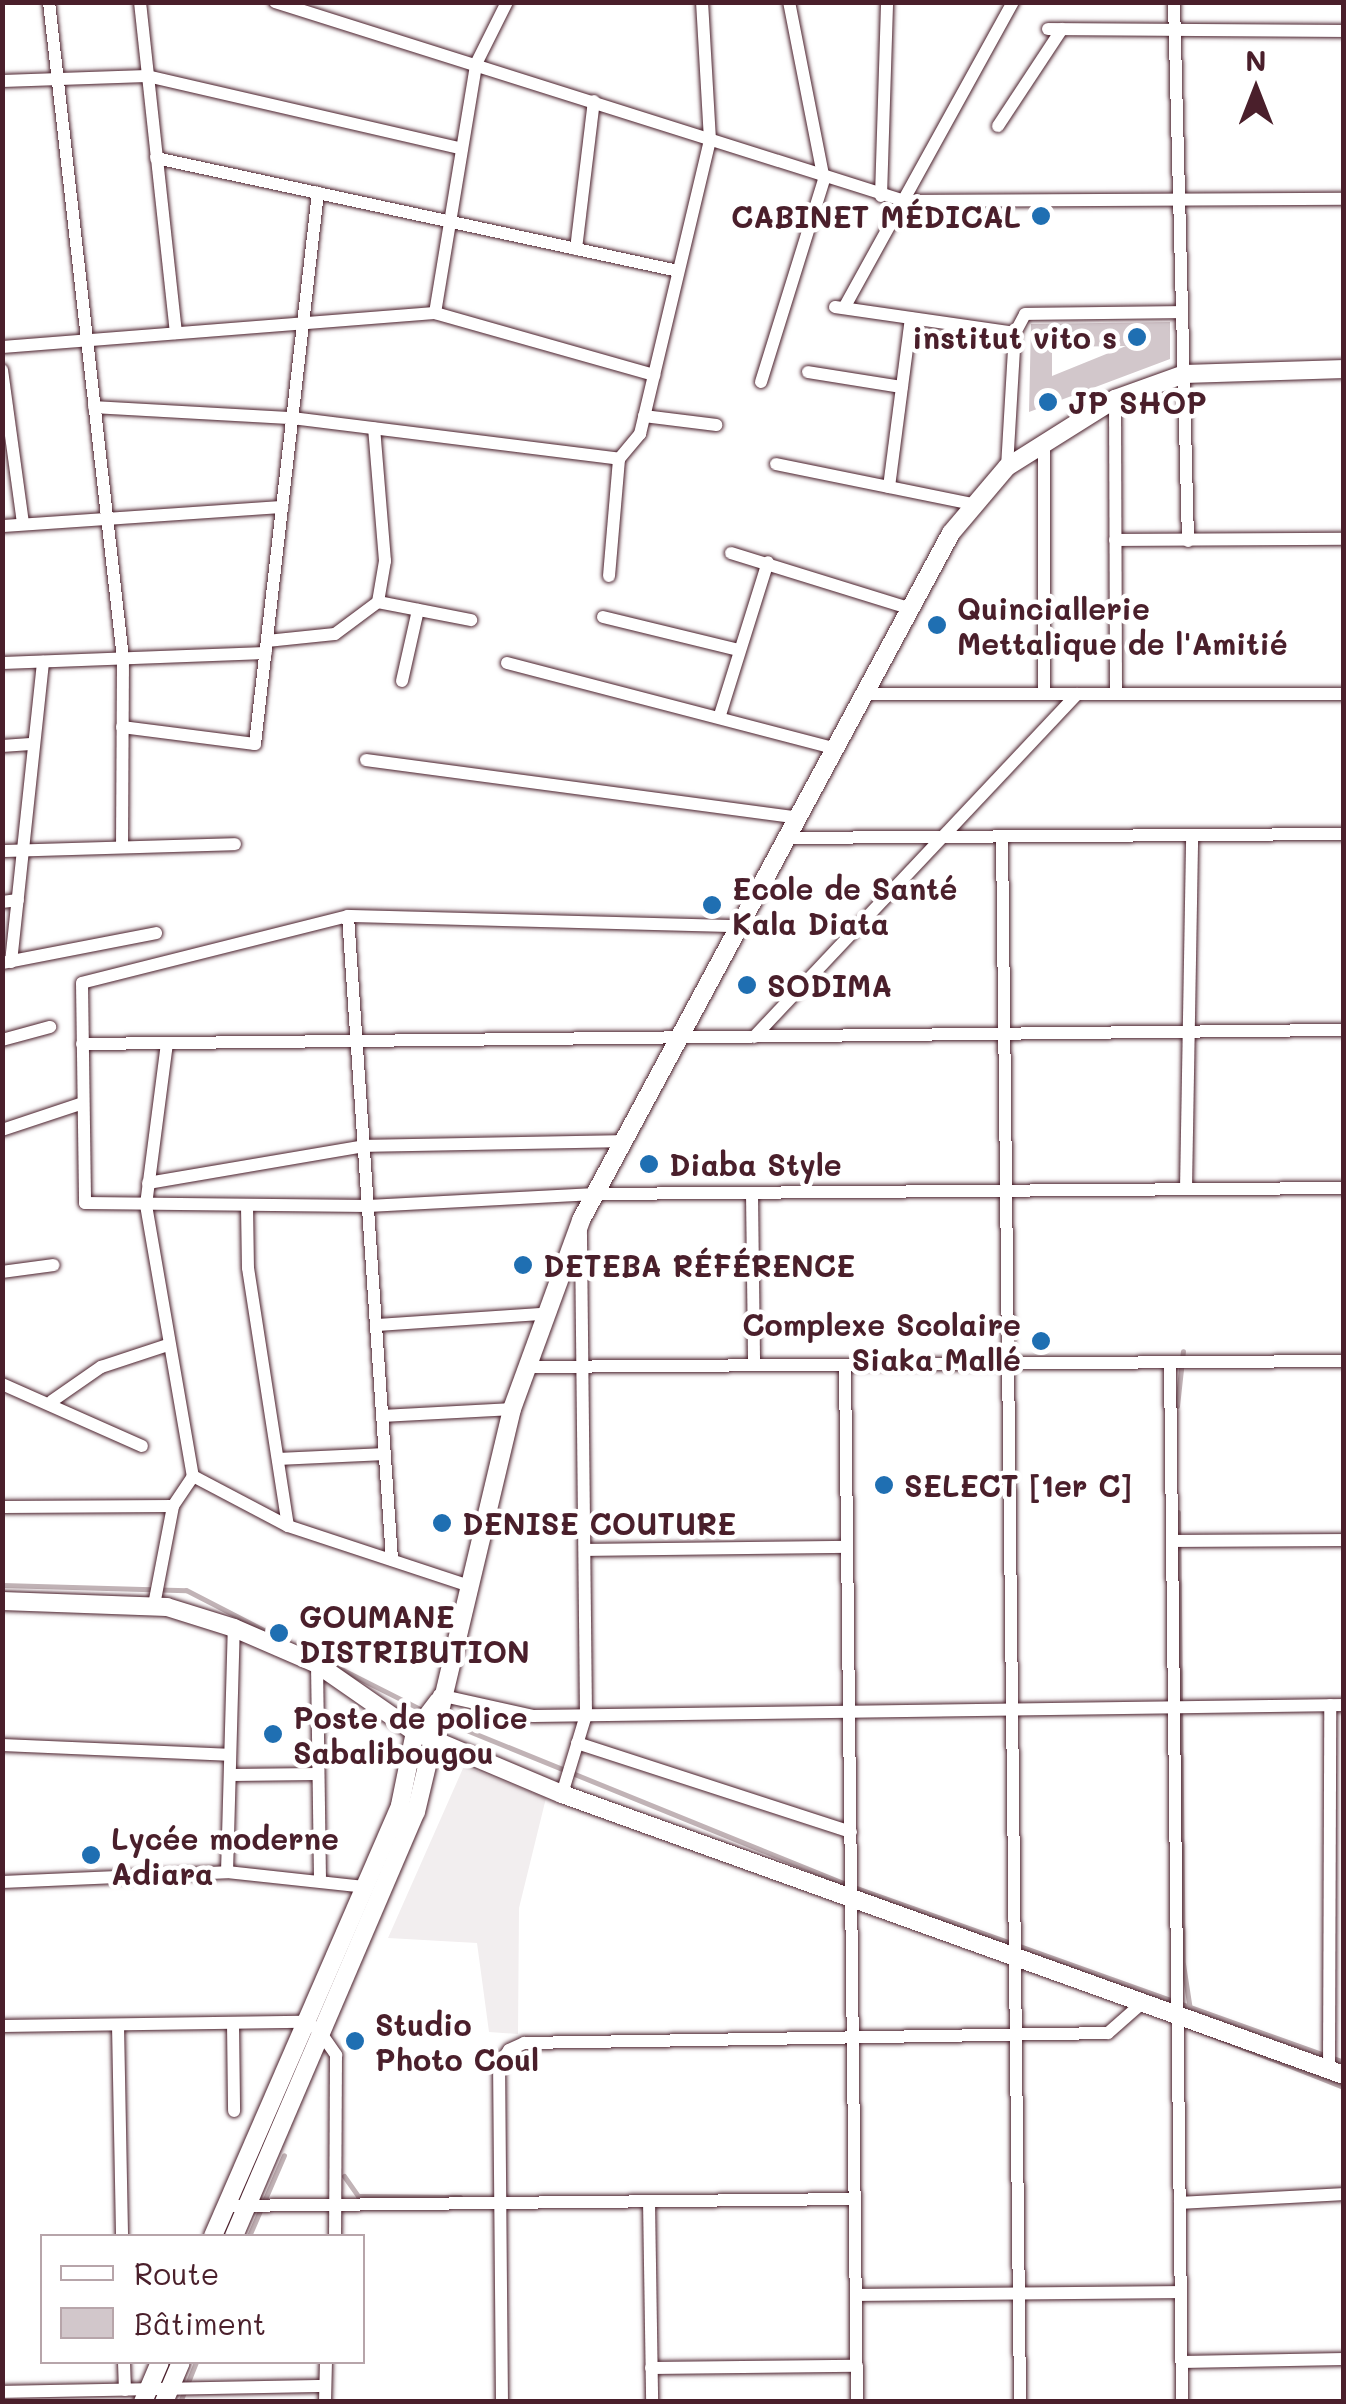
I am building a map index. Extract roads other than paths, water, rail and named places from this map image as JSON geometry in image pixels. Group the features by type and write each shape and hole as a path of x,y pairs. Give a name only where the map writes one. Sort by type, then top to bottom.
{"main road":[{"path":"214,2234 310,2026 416,1812 435,1740 438,1698 512,1409 542,1314 581,1220 680,1037 734,926 972,504 1007,467 1044,440 1115,399 1185,374 1344,369"},
{"path":"2,1602 154,1606 234,1628 316,1664 415,1732 562,1794 851,1894 1141,2004 1336,2072"},
{"path":"235,2234 310,2026 400,1805 415,1732 438,1698"},
{"path":"145,2396 159,2364"},
{"path":"167,2395 180,2364"}],"street":[{"path":"49,2 123,659 122,847"},
{"path":"140,2 176,333"},
{"path":"435,312 458,148 476,64 507,2"},
{"path":"608,576 619,459 644,416 710,140 702,2"},
{"path":"761,382 824,180 789,2"},
{"path":"881,196 886,2"},
{"path":"1013,2 905,201 840,307 1015,333"},
{"path":"1174,2 1188,541"},
{"path":"281,3 594,101 824,180 905,201 1344,198"},
{"path":"998,126 1055,30 1344,31"},
{"path":"2,82 147,76 458,148"},
{"path":"576,249 594,101"},
{"path":"156,158 678,271"},
{"path":"122,727 255,744 318,193"},
{"path":"2,347 435,312 654,375"},
{"path":"1007,467 1015,333 1025,314 1182,312"},
{"path":"889,487 910,318"},
{"path":"2,370 23,524"},
{"path":"808,372 902,386"},
{"path":"1115,399 1116,694"},
{"path":"94,407 292,418 619,459"},
{"path":"644,416 716,426"},
{"path":"2,663 123,659 266,647 335,634 378,602 385,561 374,428"},
{"path":"1044,440 1044,694"},
{"path":"776,464 972,504"},
{"path":"2,526 282,507"},
{"path":"1115,540 1344,539"},
{"path":"731,553 912,608"},
{"path":"720,715 768,562"},
{"path":"378,602 471,620"},
{"path":"402,681 418,610"},
{"path":"603,617 738,650"},
{"path":"43,662 18,900 7,963 156,933"},
{"path":"507,663 720,715 834,748"},
{"path":"864,694 1344,694"},
{"path":"754,1036 936,837 1077,694"},
{"path":"2,746 34,744"},
{"path":"366,760 796,817"},
{"path":"785,838 1344,834"},
{"path":"1002,836 1020,2402"},
{"path":"1186,1190 1192,836"},
{"path":"2,851 235,844"},
{"path":"2,902 18,900"},
{"path":"348,916 392,1558"},
{"path":"734,926 348,916 82,984 85,1203 368,1206 594,1194 1344,1188"},
{"path":"2,1040 50,1026"},
{"path":"82,1044 1344,1030"},
{"path":"154,1606 173,1506 193,1476 146,1205 167,1043"},
{"path":"2,1130 82,1103"},
{"path":"148,1184 364,1146 624,1140"},
{"path":"752,1193 754,1366"},
{"path":"247,1206 248,1268 288,1526"},
{"path":"562,1794 586,1715 587,1367 581,1220"},
{"path":"2,1272 54,1265"},
{"path":"376,1324 542,1314"},
{"path":"52,1401 101,1367 168,1345"},
{"path":"525,1367 1344,1361"},
{"path":"1170,1364 1182,2402"},
{"path":"845,1365 857,2402"},
{"path":"2,1384 52,1401 142,1446"},
{"path":"383,1416 512,1409"},
{"path":"278,1459 385,1454"},
{"path":"193,1476 288,1526 466,1585"},
{"path":"2,1506 173,1506"},
{"path":"1172,1540 1344,1540"},
{"path":"586,1550 847,1547"},
{"path":"227,1872 234,1628"},
{"path":"316,1664 320,1878"},
{"path":"438,1698 533,1716 1012,1708 1174,1712 1337,1705 1336,2072"},
{"path":"578,1742 850,1832"},
{"path":"2,1745 228,1754"},
{"path":"230,1774 316,1774"},
{"path":"2,1882 227,1872 320,1878 364,1887"},
{"path":"502,2402 499,2064 524,2043 1108,2033 1141,2004"},
{"path":"234,2024 234,2111"},
{"path":"118,2025 122,2234"},
{"path":"2,2026 310,2026 336,2055 335,2234"},
{"path":"1180,2203 1344,2194"},
{"path":"226,2206 855,2199"},
{"path":"649,2202 652,2402"},
{"path":"856,2294 1181,2292"},
{"path":"1182,2362 1344,2359"},
{"path":"124,2364 125,2390"},
{"path":"324,2402 326,2364"},
{"path":"651,2368 857,2366"},
{"path":"2,2392 125,2390 145,2396 324,2386"}],"waterway":[{"path":"1177,1406 1183,1351"},
{"path":"1178,1512 1183,1964 1190,2010"},
{"path":"2,1585 186,1590 287,1642"},
{"path":"333,1665 426,1712"},
{"path":"444,1721 851,1886 1344,2062"},
{"path":"1188,2026 1344,2087"},
{"path":"250,2234 284,2155"},
{"path":"344,2176 358,2196 460,2197"},
{"path":"180,2402 195,2364"}],"place":[{"name":"CABINET MÉDICAL","path":"1041,216"},
{"name":"institut vito s","path":"1137,337"},
{"name":"JP SHOP","path":"1048,402"},
{"name":"Quinciallerie Mettalique de l'Amitié","path":"937,625"},
{"name":"Ecole de Santé Kala Diata","path":"712,905"},
{"name":"SODIMA","path":"747,985"},
{"name":"Diaba Style","path":"649,1164"},
{"name":"DETEBA RÉFÉRENCE","path":"523,1265"},
{"name":"Complexe Scolaire Siaka Mallé","path":"1041,1341"},
{"name":"SELECT [1er C]","path":"884,1485"},
{"name":"DENISE COUTURE","path":"442,1523"},
{"name":"GOUMANE DISTRIBUTION","path":"279,1633"},
{"name":"Poste de police Sabalibougou","path":"273,1734"},
{"name":"Lycée moderne Adiara","path":"91,1855"},
{"name":"Studio Photo Coul","path":"355,2041"}]}
